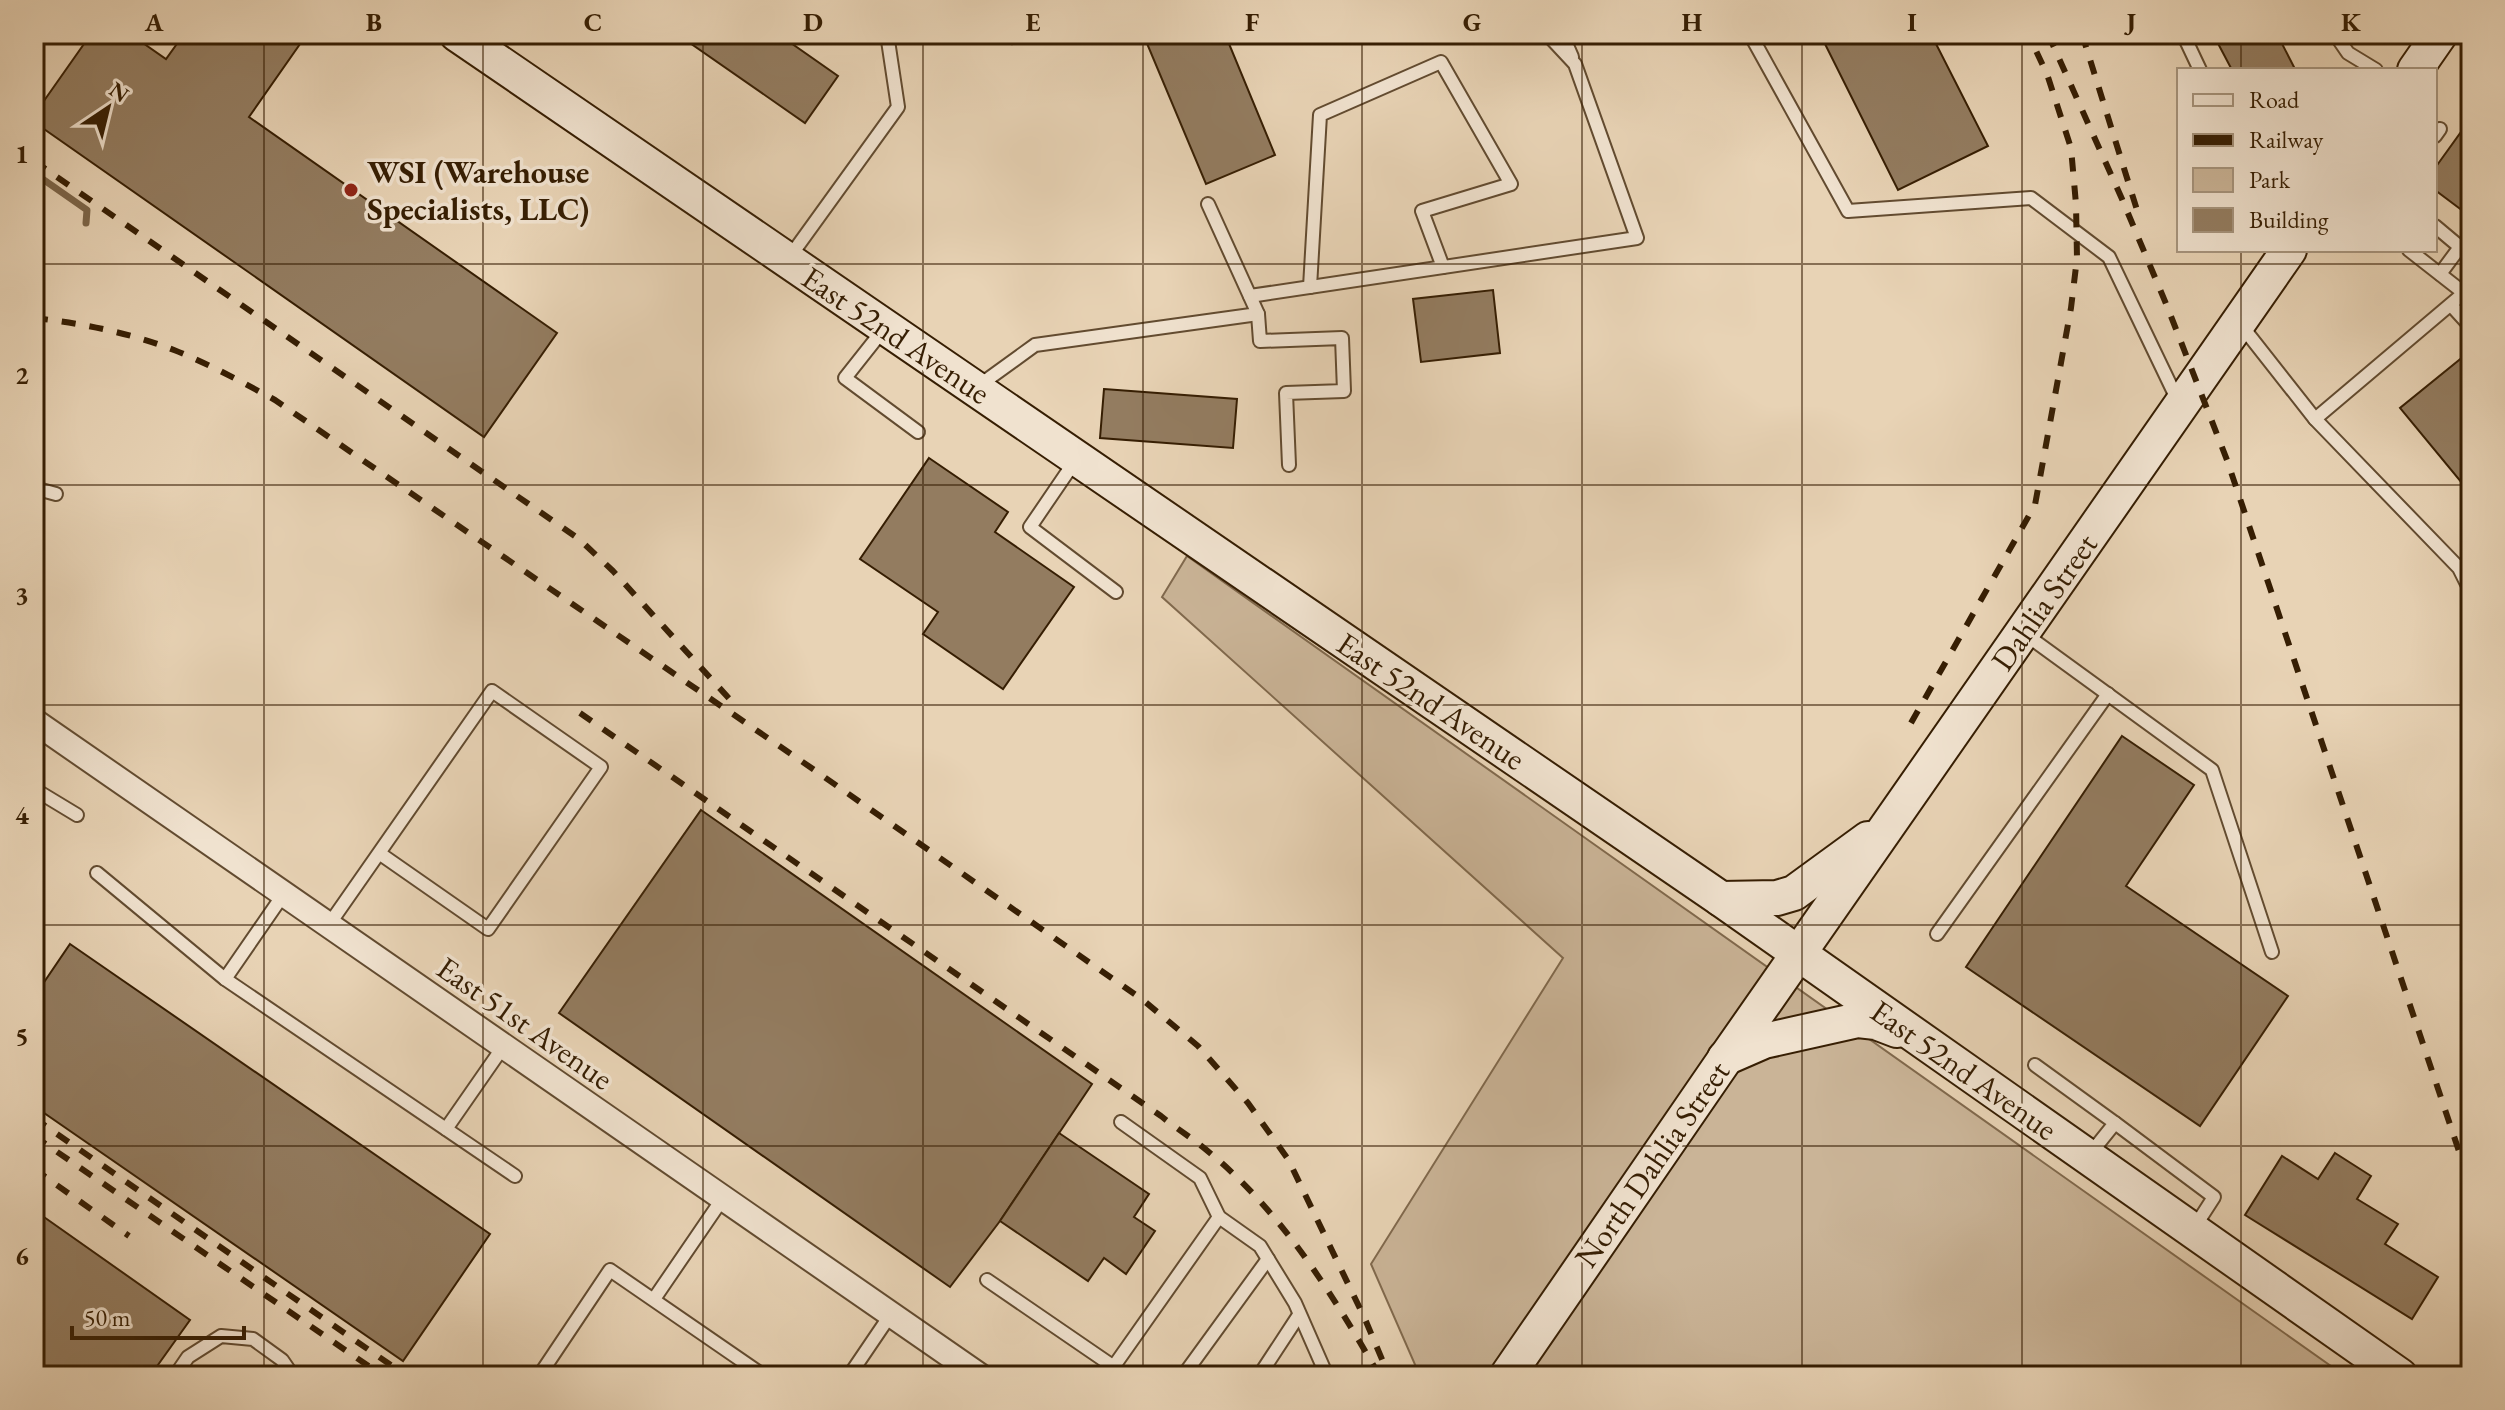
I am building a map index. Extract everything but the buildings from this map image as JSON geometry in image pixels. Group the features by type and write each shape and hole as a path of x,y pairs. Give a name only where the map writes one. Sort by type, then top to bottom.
{"street":[{"name":"East 52nd Avenue","path":"457,34 1721,899 2400,1376"},
{"path":"2416,68 2440,34"},
{"name":"Dahlia Street","path":"1799,953 2288,252"},
{"name":"East 51st Avenue","path":"34,721 980,1376"},
{"path":"1721,899 1777,898 1794,893 1873,836 1902,806"},
{"name":"North Dahlia Street","path":"1507,1376 1799,953"},
{"path":"1725,1059 1764,1041 1858,1020 1876,1022 1928,1044"}],"lane":[{"path":"787,260 898,107 887,34"},
{"path":"1008,34 1012,37 1016,34"},
{"path":"1547,34 1575,64"},
{"path":"1250,296 1637,238 1562,34"},
{"path":"1750,34 1848,211 2031,198 2109,257 2181,406"},
{"path":"2183,34 2199,68"},
{"path":"2335,34 2348,53 2373,68"},
{"path":"1310,287 1320,115 1441,62 1511,184 1422,211 1443,267"},
{"path":"1208,204 1258,314 1260,341 1342,338 1344,391 1286,393 1289,465"},
{"path":"2437,228 2460,247 2440,274"},
{"path":"2315,419 2468,288 2440,274 2412,252"},
{"path":"2451,305 2471,327"},
{"path":"975,389 1035,345 1258,314"},
{"path":"2239,323 2315,419 2459,568 2471,592"},
{"path":"885,327 845,378 918,432"},
{"path":"1077,458 1030,527 1116,592"},
{"path":"34,488 56,494"},
{"path":"2023,632 2212,770 2272,952"},
{"path":"328,926 492,691 601,767 488,929 379,853"},
{"path":"1937,934 2108,694"},
{"path":"34,789 77,815"},
{"path":"97,873 225,979 515,1176"},
{"path":"225,979 283,895"},
{"path":"446,1129 503,1047"},
{"path":"2035,1065 2214,1197 2192,1230"},
{"path":"1121,1122 1200,1178 1219,1217 1260,1246 1295,1303 1327,1376"},
{"path":"2088,1157 2115,1123"},
{"path":"654,1299 723,1198"},
{"path":"987,1280 1110,1371 1219,1217"},
{"path":"1183,1376 1268,1259"},
{"path":"539,1376 610,1270 763,1376"},
{"path":"849,1376 891,1314"},
{"path":"1259,1376 1299,1315"},
{"path":"175,1376 188,1357 221,1336 253,1339 282,1360 293,1376"}],"green space":[{"path":"1187,556 2345,1376 1420,1376 1371,1264 1563,958 1162,597"}],"waterway":[{"path":"34,173 87,210 86,223"}],"railway":[{"path":"1911,723 2035,505 2071,308 2077,258 2071,148 2047,74 2028,34"},
{"path":"2048,34 2167,306 2227,460 2471,1187"},
{"path":"2082,34 2137,210"},
{"path":"34,161 579,539 613,571 735,705"},
{"path":"34,318 105,330 157,344 213,367 275,400 1143,1000 1198,1046 1248,1103 1288,1159 1389,1376"},
{"path":"580,713 1204,1148 1259,1200 1302,1253 1375,1368"},
{"path":"34,1118 395,1368"},
{"path":"34,1136 383,1376"},
{"path":"34,1169 129,1236"}],"place":[{"name":"WSI (Warehouse Specialists, LLC)","path":"351,190"}]}
